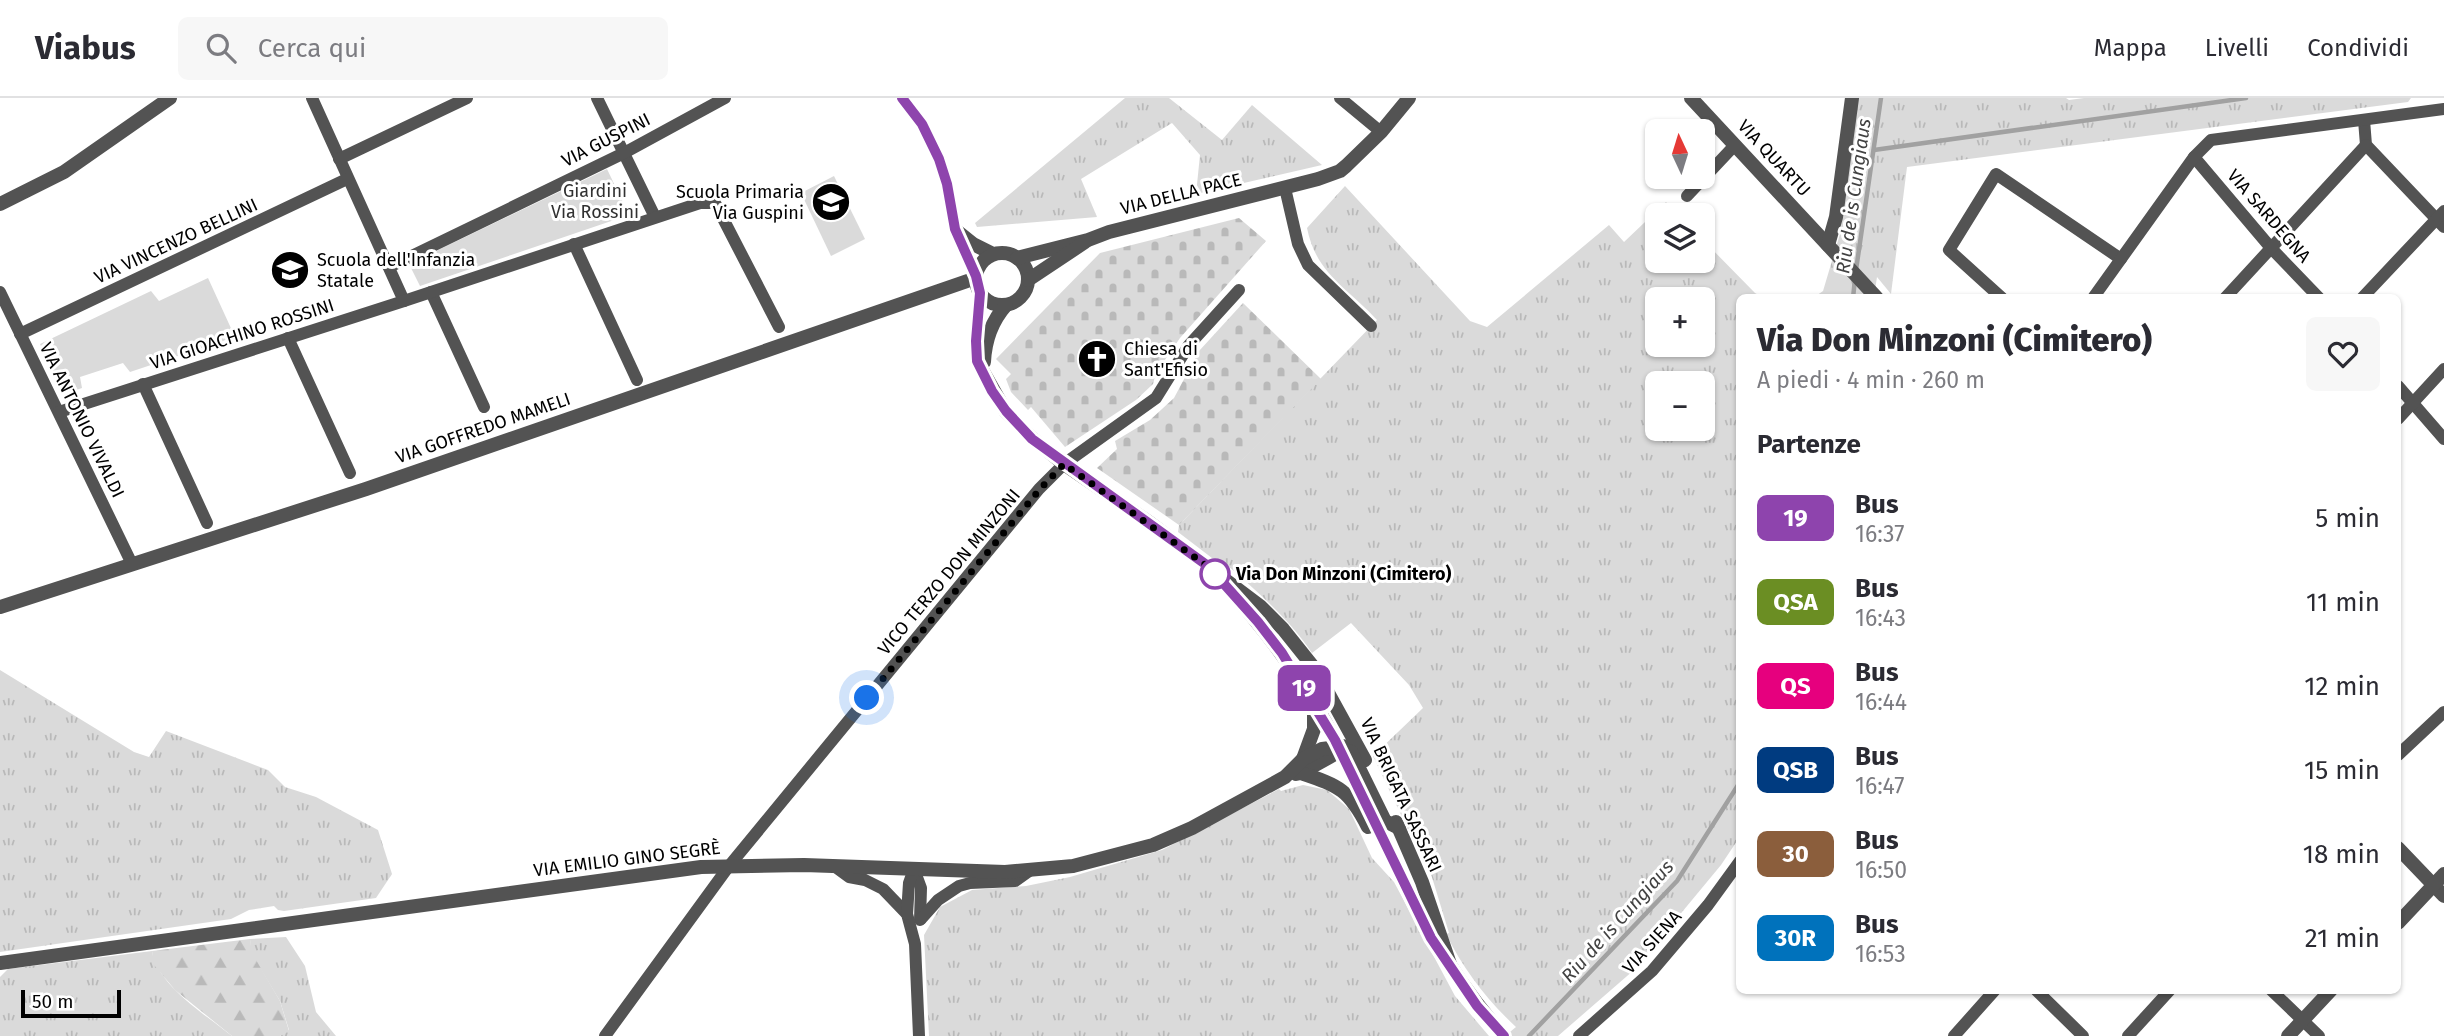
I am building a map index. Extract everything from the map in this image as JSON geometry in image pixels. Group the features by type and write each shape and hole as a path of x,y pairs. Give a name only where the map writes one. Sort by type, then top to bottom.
{"street":[{"path":"0,204 64,172 170,98"},
{"path":"312,98 404,301"},
{"path":"339,159 467,98"},
{"path":"597,98 655,217"},
{"name":"VIA GUSPINI","path":"388,267 624,153 725,98"},
{"path":"902,98 922,124 939,159 947,184 955,229 977,282 989,302 1006,305"},
{"path":"1340,98 1381,132"},
{"name":"VIA DELLA PACE","path":"1017,258 1340,172 1381,132 1409,98"},
{"name":"VIA QUARTU","path":"1692,98 1873,294"},
{"path":"1833,250 1852,98"},
{"path":"2096,294 2194,156 2210,140 2364,120 2426,105 2444,109"},
{"path":"2364,120 2366,145 2441,219 2366,294"},
{"path":"1687,196 1735,145"},
{"path":"2229,294 2366,145"},
{"name":"VIA SARDEGNA","path":"2194,156 2271,248 2315,294"},
{"path":"1998,294 1949,250 1996,174 2121,259"},
{"name":"VIA VINCENZO BELLINI","path":"20,334 347,179"},
{"path":"1285,188 1298,244 1308,265 1371,326"},
{"name":"VIA GIOACHINO ROSSINI","path":"58,412 700,202 715,203 779,327"},
{"path":"955,229 993,254"},
{"name":"VIA DELLA PACE","path":"1028,280 1088,240"},
{"path":"574,244 637,380"},
{"path":"983,374 985,345 990,328 1006,305 1021,297 1028,280 1027,272 1017,258 1001,253 993,254 980,265 977,282 976,341 977,361 983,374 1006,411 1032,439 1064,464 1241,589 1264,618"},
{"name":"VIA GOFFREDO MAMELI","path":"0,607 366,489 977,282"},
{"path":"1064,464 1156,398 1189,345 1240,290"},
{"name":"VIA ANTONIO VIVALDI","path":"0,292 132,564"},
{"path":"431,292 484,407"},
{"path":"288,338 351,473"},
{"path":"2401,416 2444,369"},
{"path":"143,384 207,523"},
{"path":"2401,389 2444,439"},
{"name":"VICO TERZO DON MINZONI","path":"605,1036 729,866 1040,489 1064,464"},
{"name":"VIA BRIGATA SASSARI","path":"1264,618 1306,658 1336,704 1399,828 1422,882 1452,970"},
{"name":"VIA BRIGATA SASSARI","path":"1264,618 1340,749 1431,938 1477,1006 1504,1035"},
{"path":"1302,766 1335,754 1346,743 1305,671 1306,658"},
{"path":"1302,766 1314,729 1314,704"},
{"path":"2401,752 2444,712"},
{"name":"VIA BRIGATA SASSARI","path":"1340,749 1351,752 1385,821 1399,828"},
{"path":"1302,766 1348,794 1369,830 1381,836"},
{"name":"VIA EMILIO GINO SEGRÈ","path":"0,962 701,867 834,866 1029,871 1073,866 1153,845 1192,828 1302,766"},
{"path":"2401,851 2439,891"},
{"path":"834,866 849,877 864,880 883,889 907,914"},
{"name":"VIA SIENA","path":"1579,1036 1652,971 1736,866"},
{"path":"914,869 909,883 907,914 915,944 919,1036"},
{"path":"914,869 921,888 921,919 915,944"},
{"path":"921,919 938,900 958,887 970,883 1015,881 1029,871"},
{"path":"2401,921 2439,891 2444,874"},
{"path":"1954,1036 1991,994"},
{"path":"2040,994 2083,1036"},
{"path":"2128,1036 2166,994"},
{"path":"2275,994 2319,1036"},
{"path":"2288,1036 2327,994"}],"green space":[{"path":"1125,98 1169,98 1222,140 1252,105 1322,165 1196,194 1200,155 1172,123 1081,179 1097,217 977,227 975,223"},
{"path":"1857,98 2411,98 2408,102 1907,167 1891,294 1877,277 1874,294 1819,294 1823,291 1840,234"},
{"name":"Giardini Via Rossini","path":"607,169 629,215 420,286 409,264"},
{"path":"834,176 865,239 831,256 801,193"},
{"path":"1345,186 1470,321 1487,327 1609,225 1624,242 1645,222 1645,273 1715,273 1715,252 1757,294 1736,294 1736,842 1721,865 1634,970 1558,1036 1505,1036 1516,1027 1476,984 1446,934 1449,933 1427,861 1413,840 1373,756 1423,708 1409,685 1351,623 1312,653 1283,618 1251,586 1228,566 1225,568 1178,532 1179,525 1377,320 1325,269 1307,228"},
{"path":"1239,218 1266,241 1180,338 1156,373 1153,384 1136,400 1065,447 1031,407 1028,410 1011,392 1006,379 1011,374 996,359 1100,253"},
{"path":"208,278 235,337 130,372 123,363 80,377 82,388 64,394 40,344 151,291 159,301"},
{"path":"1243,303 1321,379 1179,525 1097,468 1117,449 1115,441 1150,420 1174,398 1199,351"},
{"path":"0,670 134,752 149,757 166,731 268,770 285,787 316,797 378,830 392,874 376,898 284,911 274,906 249,910 231,919 0,952"},
{"path":"1303,785 1327,790 1349,809 1372,858 1394,882 1455,996 1489,1036 929,1036 924,935 940,907 972,890 1026,886 1070,877 1162,850 1279,789 1281,791"},
{"path":"286,937 305,966 316,1012 336,1036 280,1036 289,1030 280,1001 251,953 250,939"},
{"path":"250,939 252,953 280,1001 289,1031 280,1036 232,1036 175,990 154,965 152,951"},
{"path":"152,951 163,976 173,987 232,1036 0,1036 0,977 8,969"}],"waterway":[{"name":"Riu de is Cungiaus","path":"1856,270 1881,98"},
{"path":"1874,150 2246,98"},
{"name":"Riu de is Cungiaus","path":"1853,294 1855,279"},
{"name":"Riu de is Cungiaus","path":"1529,1036 1677,881 1736,788"}],"bus line":[{"name":"19","path":"902,98 922,124 939,159 947,184 955,229 976,276 980,293 977,361 992,391 1032,439 1208,566 1258,622 1282,653 1335,740 1431,938 1477,1006 1504,1036"}],"place":[{"name":"Scuola Primaria Via Guspini","path":"831,202"},
{"name":"Scuola dell'Infanzia Statale","path":"290,270"},
{"name":"Chiesa di Sant'Efisio","path":"1097,359"},
{"name":"Via Don Minzoni (Cimitero)","path":"1215,574"}],"route":[{"path":"867,698 1040,489 1064,464 1224,578 1215,574"}]}
